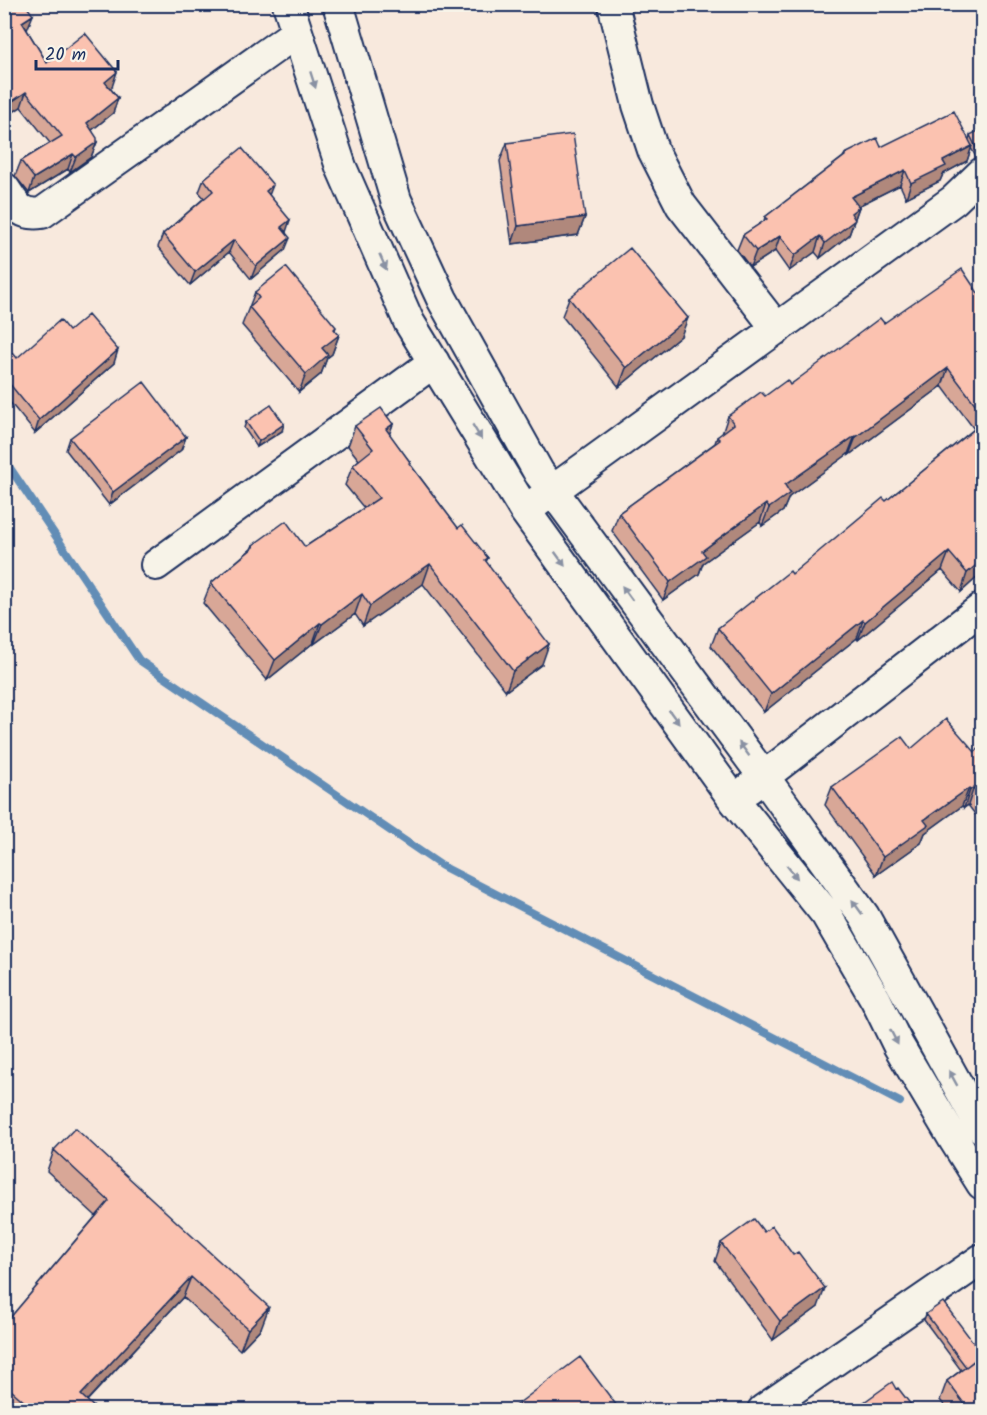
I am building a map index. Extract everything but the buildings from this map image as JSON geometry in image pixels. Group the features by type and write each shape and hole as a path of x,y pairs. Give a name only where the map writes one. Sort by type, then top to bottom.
{"street":[{"path":"338,4 396,200 442,299 539,473 864,916 982,1128"},
{"path":"613,4 638,105 653,150 681,205 777,329"},
{"path":"4,188 22,211 31,215 42,213 293,18 341,167 409,322 525,511 734,800 826,914 876,1000 898,1045 982,1184"},
{"path":"525,511 954,200 982,173"},
{"path":"156,565 434,362"},
{"path":"734,800 982,608"},
{"path":"763,1410 982,1259"}],"waterway":[{"path":"4,459 139,660 442,866 900,1102"}]}
